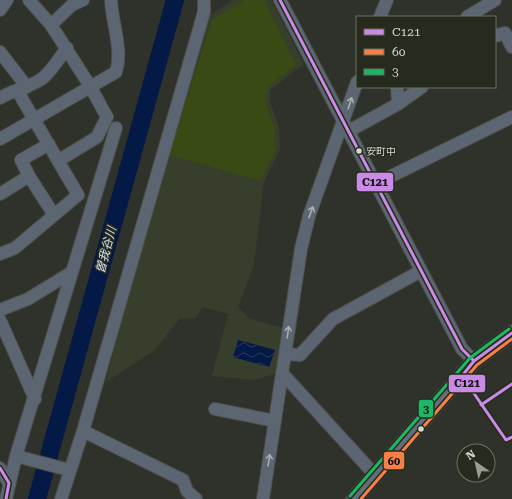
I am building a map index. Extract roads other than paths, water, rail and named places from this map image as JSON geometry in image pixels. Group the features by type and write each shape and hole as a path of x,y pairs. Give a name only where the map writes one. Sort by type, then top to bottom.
{"main road":[{"path":"354,499 474,361 512,333"}],"street":[{"path":"0,10 7,0"},
{"path":"29,0 51,25 67,48 107,117 97,137 58,161"},
{"path":"51,25 72,6 83,0"},
{"path":"0,139 116,72 119,60 112,17 111,0"},
{"path":"61,499 69,470 83,431 204,12 204,0"},
{"path":"280,0 462,349 474,361"},
{"path":"380,16 387,0"},
{"path":"469,16 495,0"},
{"path":"496,36 505,33 512,47"},
{"path":"0,98 12,91 24,88 42,79 67,48"},
{"path":"0,52 24,88"},
{"path":"24,88 21,97 78,195 90,209"},
{"path":"263,499 301,249 307,223 345,127 356,88"},
{"path":"397,88 398,104"},
{"path":"345,127 398,104 421,88"},
{"path":"375,184 512,116"},
{"path":"6,499 9,484 20,457 35,399 90,209 116,128"},
{"path":"48,144 21,160 29,176 54,215"},
{"path":"0,194 29,176"},
{"path":"0,254 14,248 78,195"},
{"path":"285,354 300,355 333,319 421,271"},
{"path":"0,310 28,299 72,272"},
{"path":"0,320 35,399"},
{"path":"282,373 375,475"},
{"path":"215,409 275,421"},
{"path":"83,431 183,480 184,495 196,499"},
{"path":"20,457 69,470"},
{"path":"0,468 9,484"}],"water":[{"path":"238,340 275,350 269,367 233,357"}],"waterway":[{"name":"曽我谷川","path":"37,499 175,0"}],"place":[{"name":"安町中","path":"359,151"}]}
